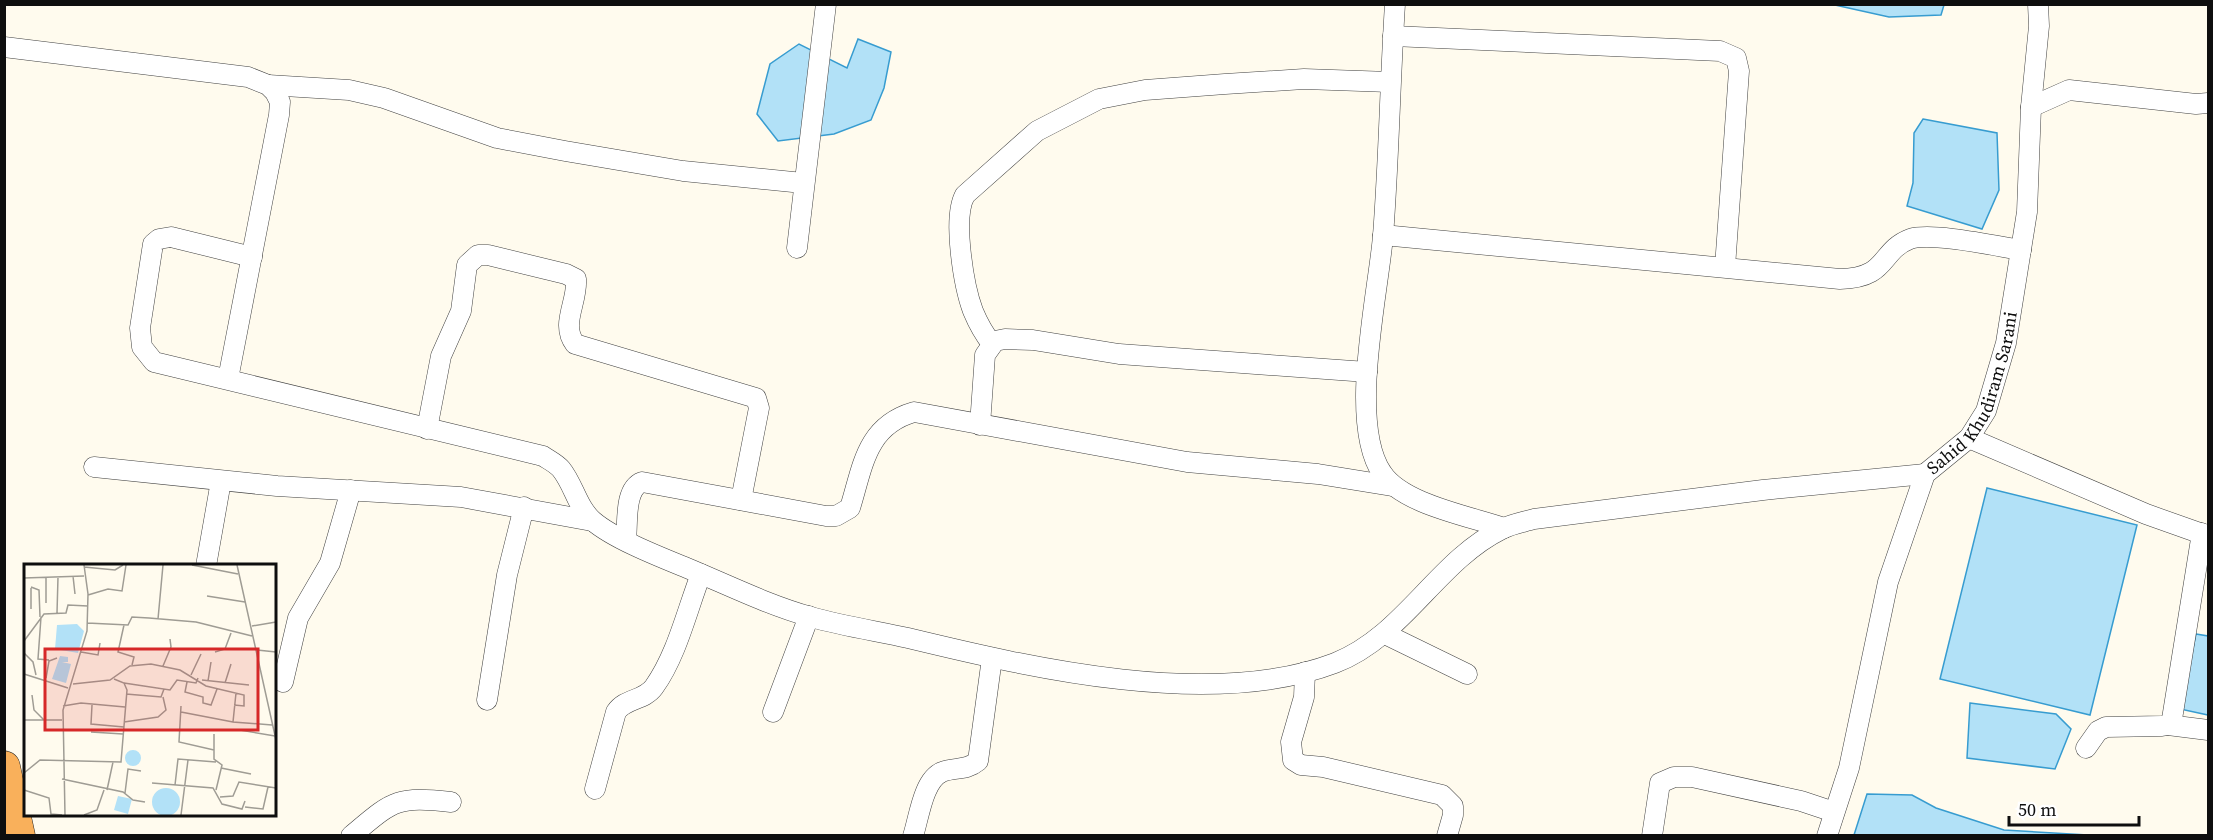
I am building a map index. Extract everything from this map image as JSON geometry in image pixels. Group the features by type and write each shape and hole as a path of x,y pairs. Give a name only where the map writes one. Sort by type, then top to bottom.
{"highway":[{"path":"4,767 14,831"}],"street":[{"path":"797,248 802,183 826,4"},
{"path":"1392,486 1380,471 1371,447 1366,411 1367,372 1383,236 1395,4"},
{"name":"Sahid Khudiram Sarani","path":"1827,836 1849,768 1888,582 1924,474 1969,438 1986,411 2006,343 2027,212 2031,107 2040,26 2038,4"},
{"path":"1393,36 1720,51 1736,57 1739,71 1725,267"},
{"path":"4,47 231,75 268,85 349,90 384,98 497,138 683,171 802,183"},
{"path":"992,344 972,308 959,227 961,202 965,195 1037,131 1099,99 1145,90 1304,80 1390,82"},
{"path":"228,379 279,115 280,102 268,85"},
{"path":"2031,107 2069,90 2196,104 2208,103"},
{"path":"1383,236 1857,278 1880,266 1901,245 1911,239 1931,237 2021,250"},
{"path":"252,257 171,237 159,239 153,244 149,256 140,328 142,348 154,362 543,456 561,468 578,502 592,521"},
{"path":"428,429 441,356 461,310 467,265 478,255 488,255 566,274 576,279 568,326 570,337 575,344 756,398 759,408 741,500"},
{"path":"980,425 985,355 992,344 1005,339 1033,340 1119,354 1367,372"},
{"path":"626,540 630,492 636,484 642,482 836,516 850,508 869,446 883,428 897,417 914,412 1187,462 1318,474 1392,486 1412,497 1504,528"},
{"path":"1969,438 2146,514 2205,534 2174,712 2168,725"},
{"path":"94,467 221,481 460,497 524,507 592,521 626,540 700,574 809,616 992,658 1112,679 1244,682 1305,672 1360,651 1385,634 1460,560 1504,528 1565,514 1924,474"},
{"path":"206,564 221,481"},
{"path":"282,682 298,618 330,563 351,490"},
{"path":"487,700 507,575 524,507"},
{"path":"595,789 616,712 625,703 645,696 654,687 669,658 700,574"},
{"path":"773,712 809,616"},
{"path":"1385,634 1467,674"},
{"path":"913,836 930,785 936,776 943,771 970,767 978,761 992,658"},
{"path":"1305,672 1304,697 1291,742 1293,760 1301,765 1323,767 1442,795 1453,806 1448,836"},
{"path":"2086,748 2098,731 2106,727 2168,725 2208,730"},
{"path":"1652,836 1660,783 1674,777 1703,779 1801,801 1834,812"},
{"path":"351,836 390,803 420,799 451,802"}],"water":[{"path":"1835,5 1944,5 1941,15 1889,17"},
{"path":"858,39 891,52 884,88 871,120 834,134 778,141 757,114 770,64 799,44 847,68"},
{"path":"1923,119 1997,133 1999,190 1982,229 1907,206 1913,183 1914,133"},
{"path":"1987,488 2137,525 2090,715 1940,679"},
{"path":"2196,634 2208,636 2208,715 2180,709"},
{"path":"1970,703 2056,714 2071,729 2055,769 1967,758"},
{"path":"1867,794 1912,795 1936,808 2004,830 2088,835 1854,835"}]}
